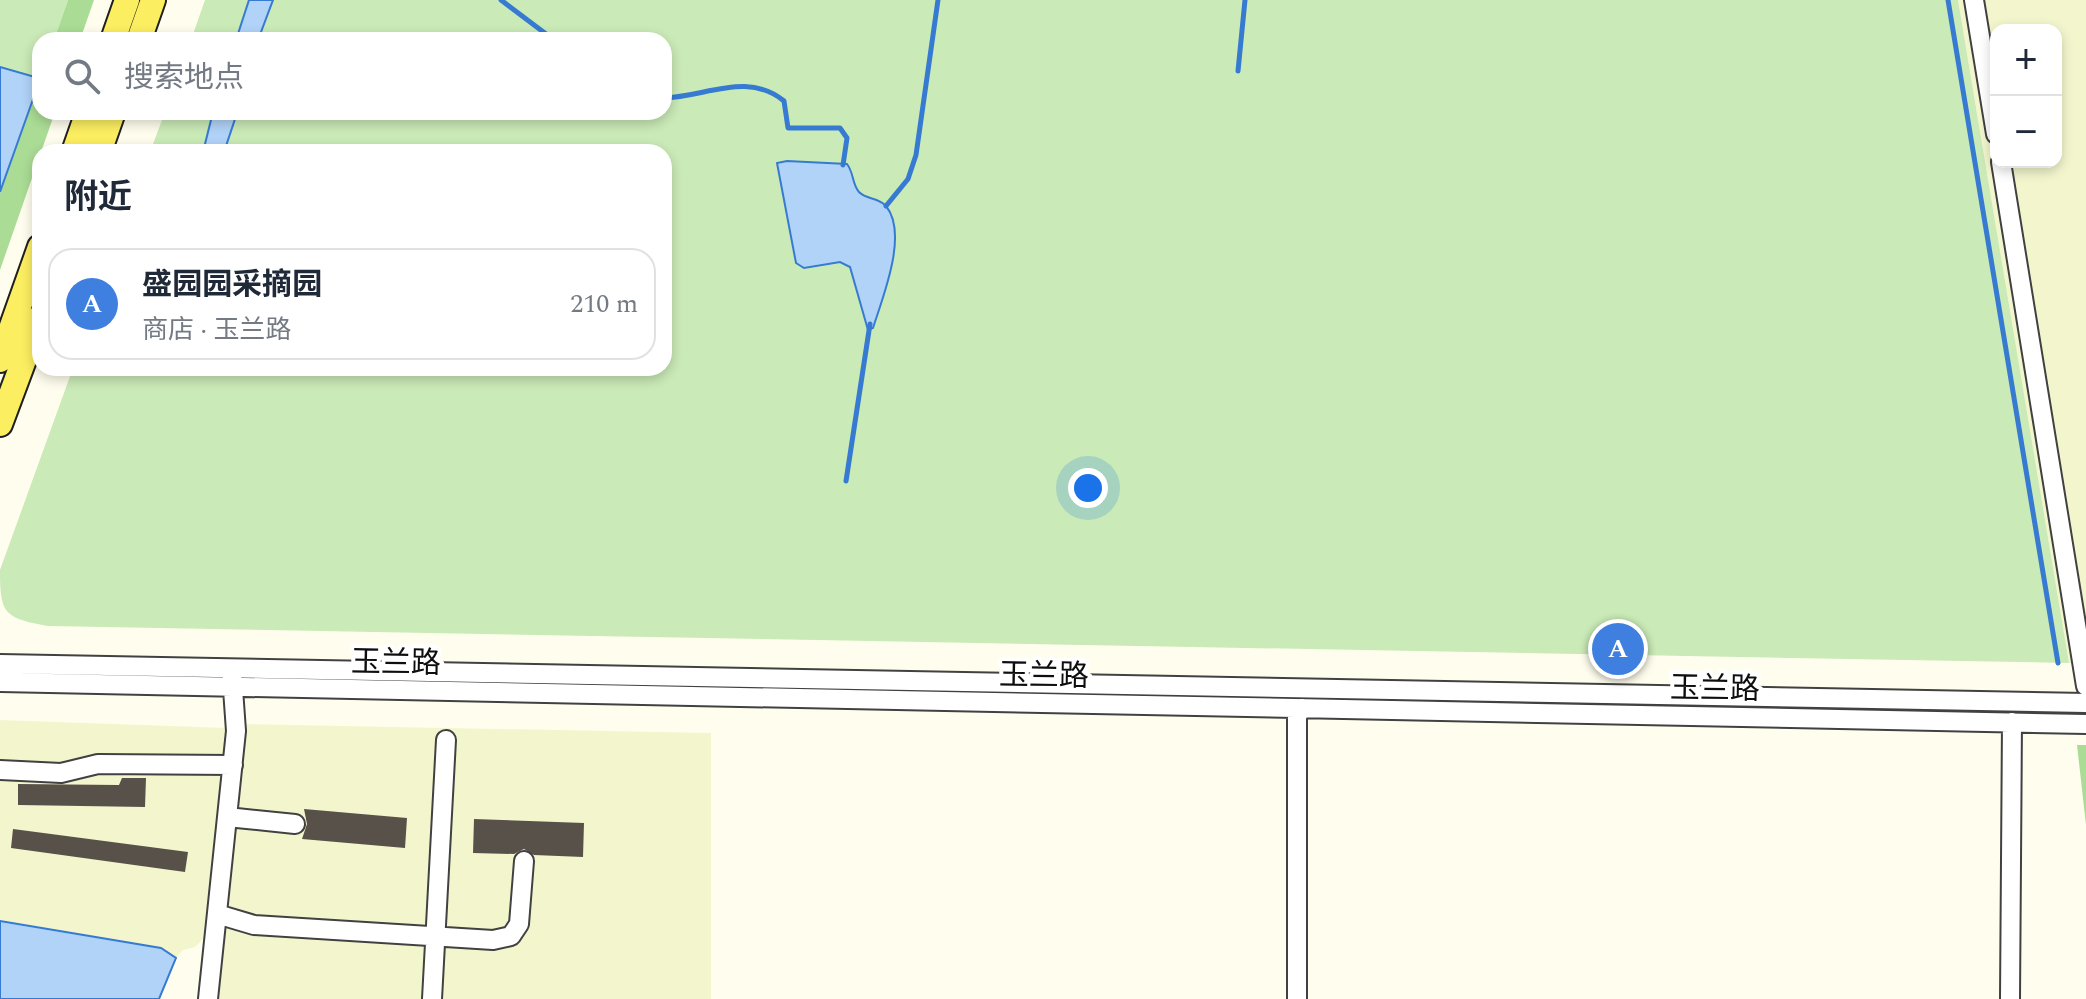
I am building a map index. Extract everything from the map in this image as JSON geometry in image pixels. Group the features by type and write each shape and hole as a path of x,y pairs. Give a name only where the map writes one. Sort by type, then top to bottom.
{"main road":[{"path":"116,32 127,0"},
{"path":"142,32 153,0"},
{"path":"77,144 85,120"},
{"path":"102,144 110,120"},
{"path":"0,360 32,270"},
{"path":"0,424 32,338"}],"street":[{"path":"1974,0 1990,97"},
{"path":"2002,168 2086,686"},
{"path":"0,653 64,674"},
{"name":"玉兰路","path":"0,664 64,674 2086,703"},
{"path":"0,691 64,674"},
{"name":"玉兰路","path":"0,682 64,674"},
{"path":"208,999 236,731 232,677"},
{"name":"玉兰路","path":"232,677 1302,708 2086,724"},
{"path":"1297,999 1297,716 1302,708"},
{"path":"2010,999 2012,722"},
{"path":"432,999 446,740"},
{"path":"0,770 61,773 98,764 233,765"},
{"path":"227,817 295,824"},
{"path":"217,914 254,925 493,940 511,936 519,924 524,861"}],"green space":[{"path":"0,0 68,0 57,32 32,32 32,103 0,194"},
{"path":"68,0 94,0 83,32 57,32"},
{"path":"205,0 1958,0 2069,663 48,626 22,620 8,612 4,605 0,570 70,376 672,376 672,144 153,144 162,120 672,120 672,32 194,32"},
{"path":"1958,0 2086,0 2086,664 2069,663"},
{"path":"32,103 32,120 52,120 44,144 32,144 32,178 0,270 0,194"},
{"path":"0,720 228,728 203,939 195,947 183,950 176,958 161,948 0,920"},
{"path":"243,724 711,733 711,999 218,999"},
{"path":"2077,745 2086,745 2086,825"}],"water":[{"path":"249,0 273,0 261,32 239,32"},
{"path":"0,67 32,76 32,102 0,192"},
{"path":"211,120 235,120 227,144 205,144"},
{"path":"777,163 847,164 859,192 886,206 895,233 894,249 892,267 873,328 868,330 850,267 840,262 804,268 796,263"},
{"path":"0,921 161,948 176,958 159,999 0,999"}],"building":[{"path":"122,778 146,778 145,807 18,805 18,784 119,785"},
{"path":"304,809 407,818 405,848 302,839 307,824"},
{"path":"474,819 584,823 583,857 534,855 524,849 514,854 473,853"},
{"path":"13,829 188,852 185,872 11,848"}],"waterway":[{"path":"501,0 543,32"},
{"path":"886,206 908,179 916,155 938,0"},
{"path":"1238,71 1245,0"},
{"path":"1948,0 2058,663"},
{"path":"672,97 741,87 770,92 784,101 788,128 840,128 847,138 843,165"},
{"path":"846,481 870,324"}],"place":[{"name":"盛园园采摘园","path":"1618,649"}]}
